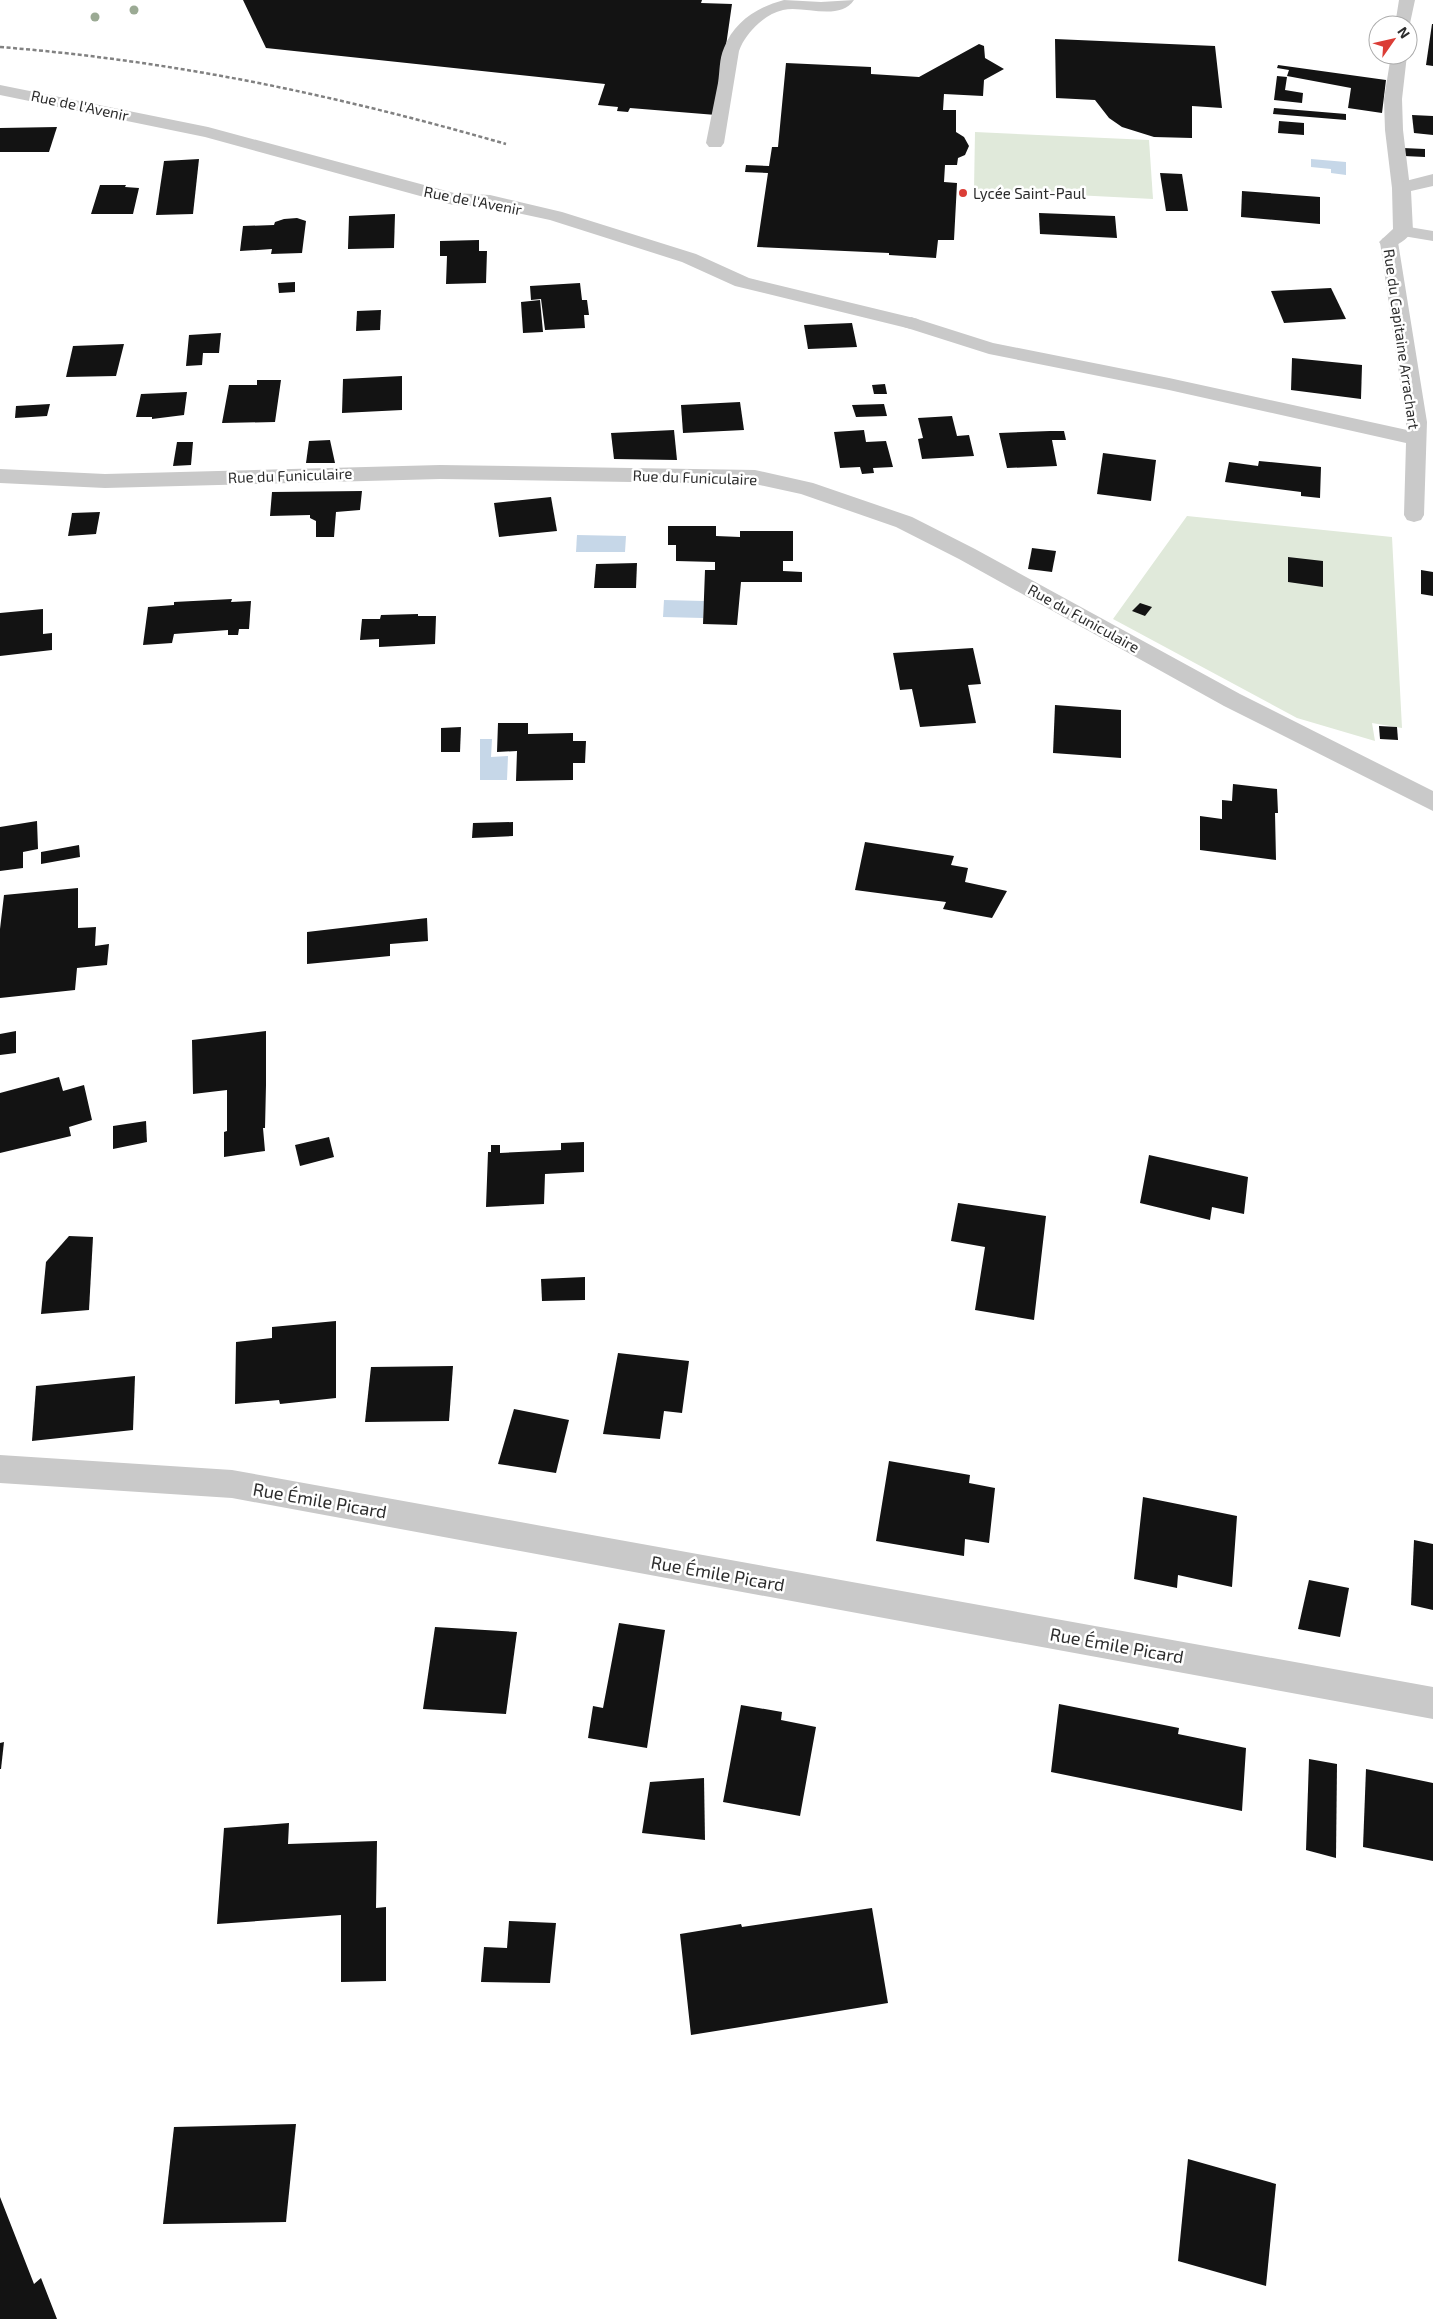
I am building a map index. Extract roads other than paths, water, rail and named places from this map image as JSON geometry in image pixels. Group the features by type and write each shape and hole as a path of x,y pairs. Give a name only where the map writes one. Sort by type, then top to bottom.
{"street":[{"name":"Rue de l'Avenir","path":"0,90 208,132 453,199 490,201 555,216 689,258 742,282 911,323"},
{"path":"1401,188 1433,180"},
{"name":"Rue du Capitaine Arrachart","path":"1396,236 1401,188"},
{"name":"Rue du Funiculaire","path":"0,476 104,481 432,472 642,475 755,477 805,488 904,522 920,530 1232,700 1433,802"},
{"name":"Rue Émile Picard","path":"0,1470 232,1484 1433,1703"}],"lane":[{"path":"715,143 732,49 742,29 757,16 777,6 794,4 820,8 839,6 846,0"},
{"path":"1405,15 1407,0"},
{"name":"Rue du Capitaine Arrachart","path":"1398,65 1393,98 1394,130 1401,188"},
{"name":"Rue du Capitaine Arrachart","path":"1414,515 1417,422 1396,236 1433,236"},
{"path":"911,323 989,348 1169,384 1416,439"}],"water":[{"path":"1311,159 1346,162 1346,175 1331,173 1331,169 1311,167"},
{"path":"577,535 626,536 625,552 576,552"},
{"path":"664,600 704,601 703,618 663,617"},
{"path":"480,739 492,739 491,757 508,756 507,780 480,780"}],"railway":[{"path":"0,47 129,61 255,82 380,110 506,144"}],"place":[{"name":"Lycée Saint-Paul","path":"963,193"}]}
